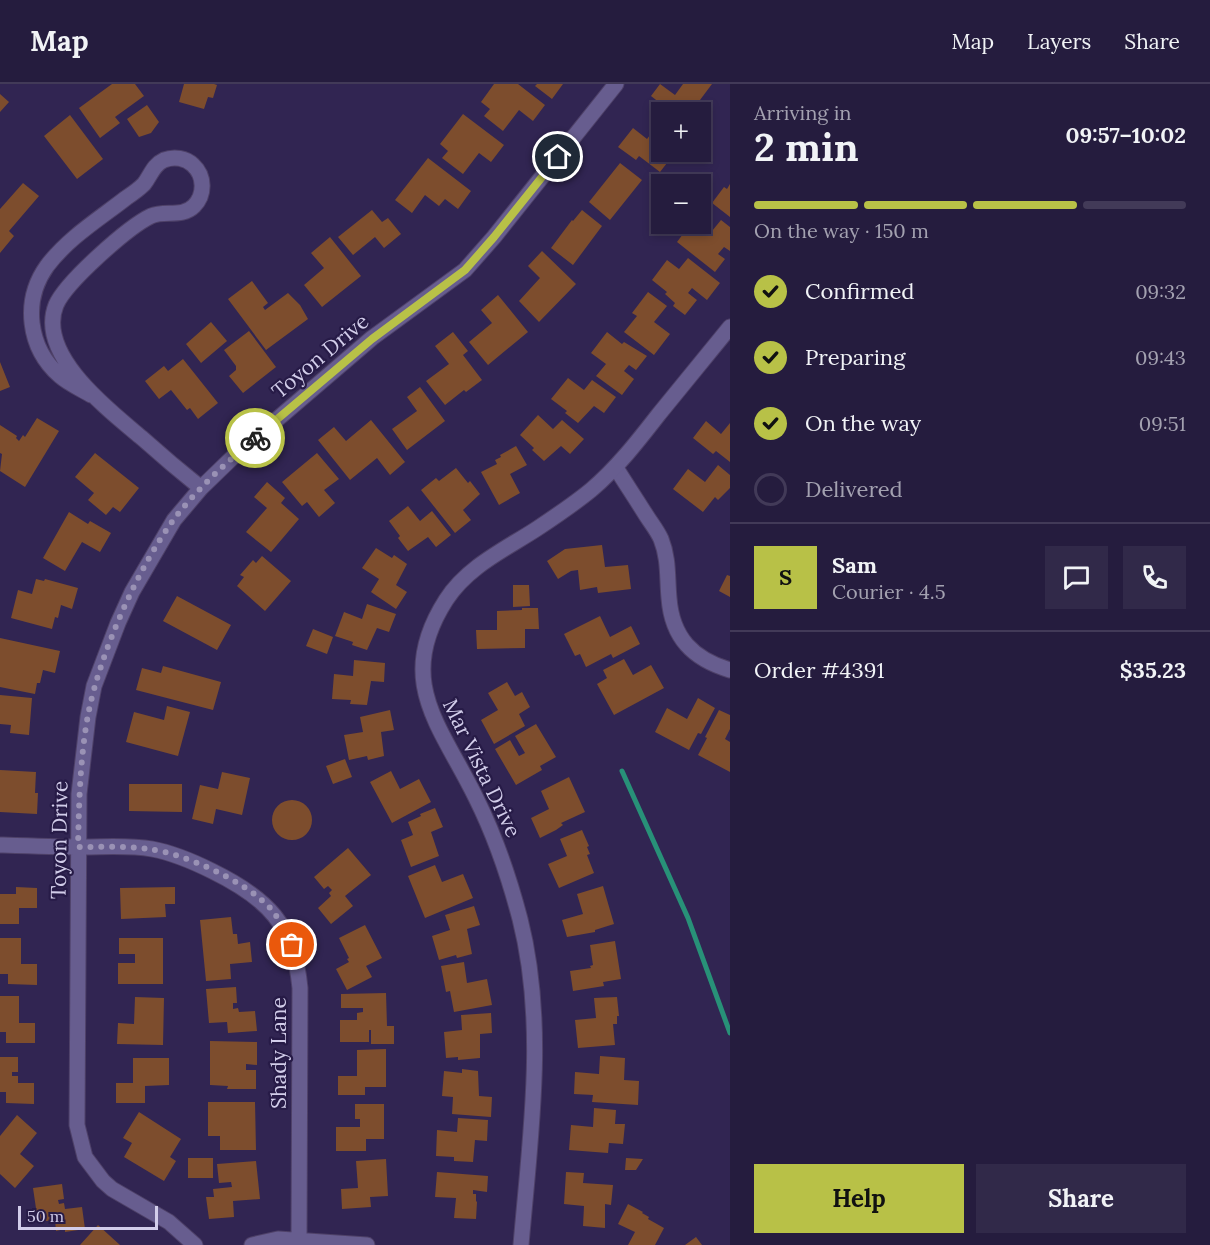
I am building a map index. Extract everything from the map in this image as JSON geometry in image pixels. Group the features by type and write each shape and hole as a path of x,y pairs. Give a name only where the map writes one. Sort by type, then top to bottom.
{"street":[{"name":"Toyon Drive","path":"195,1245 169,1222 112,1189 103,1181 85,1157 80,1142 76,1103 79,794 94,686 118,623 137,584 174,520 201,488 233,457 372,339 465,270 616,84"},
{"path":"91,394 65,360 57,345 53,321 56,306 64,291 80,272 142,222 159,214 178,214 194,206 200,199 202,181 193,165 185,160 167,159 159,163 138,189 64,247 46,267 33,296 30,314 32,331 38,348 60,377 91,394 201,488"},
{"name":"Mar Vista Drive","path":"521,1245 535,1033 527,955 520,921 494,836 475,795 433,719 425,696 425,648 433,623 448,597 466,576 486,560 573,504 616,468 730,327"},
{"path":"616,468 660,537 669,572 670,609 682,640 691,651 707,661 730,670"},
{"name":"Shady Lane","path":"0,845 148,849 170,853 192,861 250,892 271,910 282,926 298,965 300,988 298,1239"},
{"path":"252,1245 278,1239 367,1245"}],"building":[{"path":"112,84 135,84 144,96 115,117 120,123 100,138 79,108"},
{"path":"184,84 217,85 213,98 208,97 204,109 179,102"},
{"path":"494,84 518,84 545,105 533,121 519,110 503,131 484,116 490,109 481,102"},
{"path":"537,84 563,84 552,99 535,86"},
{"path":"660,84 675,95 683,84 712,84 698,102 659,102 651,96"},
{"path":"0,94 9,102 0,112"},
{"path":"147,105 159,122 151,133 139,137 127,119"},
{"path":"463,114 504,145 491,162 479,153 463,174 442,158 448,151 440,144"},
{"path":"70,115 103,159 77,179 44,136"},
{"path":"633,128 647,139 651,134 651,162 668,162 660,172 639,156 636,160 618,147"},
{"path":"428,158 471,191 458,209 445,199 439,206 425,195 412,213 395,200"},
{"path":"620,163 642,180 610,220 589,202"},
{"path":"23,183 39,196 9,231 14,236 0,253 0,209"},
{"path":"730,184 730,217 712,203 724,187 727,189"},
{"path":"372,210 382,222 388,218 401,234 384,248 375,237 353,255 338,237"},
{"path":"582,210 602,226 573,265 551,248"},
{"path":"721,220 730,227 730,251 724,247 718,254 725,259 715,272 677,242 683,234 711,234"},
{"path":"330,237 361,276 322,307 304,285 324,268 311,253"},
{"path":"542,251 576,284 539,322 519,301 540,278 528,266"},
{"path":"688,258 720,283 707,300 692,288 688,293 697,300 685,315 673,306 675,303 665,294 667,292 652,280 667,260 679,269"},
{"path":"252,281 268,303 263,307 265,310 288,293 300,305 308,319 266,350 228,299"},
{"path":"648,292 667,306 654,322 670,334 654,355 624,332 637,316 632,313"},
{"path":"498,295 528,332 488,365 469,342 492,323 481,310"},
{"path":"211,322 227,341 201,363 186,344"},
{"path":"249,331 276,367 243,393 229,376 236,370 236,366 224,350"},
{"path":"453,332 468,351 463,355 482,380 445,405 426,381 449,364 435,346"},
{"path":"607,332 622,344 624,342 647,356 636,370 629,365 624,371 634,379 622,395 596,376 606,364 591,353"},
{"path":"183,359 218,403 198,419 190,408 187,410 171,390 159,399 145,381 164,366 168,371"},
{"path":"0,362 10,387 0,391"},
{"path":"568,378 584,390 592,380 616,397 604,413 594,406 578,423 551,399"},
{"path":"420,387 445,421 407,450 392,429 417,411 407,397"},
{"path":"538,415 553,429 562,420 584,439 570,454 561,446 544,461 520,435"},
{"path":"37,418 59,431 25,487 0,471 2,454 0,453 0,425 17,436 19,441 23,435 25,437"},
{"path":"371,420 405,462 390,475 377,458 350,480 318,440 334,427 346,441"},
{"path":"706,421 721,434 730,423 730,462 716,451 713,454 693,438"},
{"path":"516,446 527,465 510,474 520,493 499,505 481,472 497,464 495,460 501,457 500,455"},
{"path":"95,453 139,488 120,512 113,507 106,515 88,500 94,493 75,477"},
{"path":"317,453 339,479 324,490 335,503 319,517 307,502 302,506 282,482"},
{"path":"718,465 730,475 730,488 718,500 715,497 703,512 673,489 688,469 705,482"},
{"path":"456,468 480,494 463,510 471,520 455,533 421,490 436,478 439,481"},
{"path":"267,482 285,498 281,503 299,519 271,552 246,532 267,508 254,497"},
{"path":"408,506 420,521 432,511 451,535 436,547 428,537 408,551 389,521"},
{"path":"69,512 88,524 90,521 111,533 100,552 82,542 65,571 43,558"},
{"path":"602,545 605,567 628,565 631,589 598,593 597,587 580,590 578,570 571,571 558,579 547,561 565,549"},
{"path":"376,548 392,558 394,555 407,564 396,585 407,592 396,609 371,592 379,579 362,568"},
{"path":"262,556 291,581 265,611 237,586 244,577 240,575 253,560 256,563"},
{"path":"727,575 730,576 730,597 719,591"},
{"path":"36,579 44,581 45,579 78,588 72,609 61,605 52,629 11,618 18,590 32,594"},
{"path":"513,585 529,585 530,606 513,607"},
{"path":"177,596 231,625 217,650 163,621"},
{"path":"367,604 396,614 389,632 377,628 367,650 335,636 344,612 362,619"},
{"path":"522,608 538,608 539,629 525,629 525,648 477,649 476,630 497,630 497,611 522,610"},
{"path":"600,616 610,637 631,626 640,644 613,658 611,654 586,667 580,654 575,656 564,634"},
{"path":"313,629 333,637 327,654 306,646"},
{"path":"0,638 60,651 55,673 43,670 35,694 0,687"},
{"path":"624,659 633,675 651,665 664,688 614,715 597,684 607,678 603,670"},
{"path":"354,660 385,663 384,682 371,681 367,705 350,704 351,700 332,699 334,674 353,676"},
{"path":"163,666 221,682 213,710 136,690 142,668 161,673"},
{"path":"507,682 515,696 522,692 530,707 519,714 525,726 494,744 481,720 498,710 488,693"},
{"path":"0,695 32,698 29,735 10,733 11,725 0,724"},
{"path":"698,698 715,708 689,750 655,732 667,708 687,719"},
{"path":"167,706 190,712 178,756 126,742 134,712 164,720"},
{"path":"390,710 394,730 381,732 384,756 368,760 367,756 349,760 344,735 363,732 360,717"},
{"path":"719,710 730,715 730,729 725,739 730,742 730,772 698,755"},
{"path":"536,724 556,757 540,766 542,770 516,785 495,749 510,740 519,756 525,753 515,736"},
{"path":"345,759 352,777 333,784 326,766"},
{"path":"0,770 36,772 37,814 0,812"},
{"path":"391,771 400,789 419,779 431,802 392,823 370,782"},
{"path":"222,772 250,778 242,815 216,809 213,824 192,819 200,785 218,789"},
{"path":"569,777 585,812 561,823 563,825 540,838 531,818 549,809 541,791"},
{"path":"129,784 182,784 182,812 129,811"},
{"path":"292,800 306,806 312,820 306,834 292,840 278,834 272,820 278,806"},
{"path":"435,808 443,827 431,832 439,856 411,867 401,840 413,835 408,822"},
{"path":"582,830 589,846 587,847 590,854 587,855 594,873 559,888 548,864 567,856 560,839"},
{"path":"348,848 371,875 345,896 353,906 331,924 318,908 331,896 329,893 332,890 328,886 324,889 314,877"},
{"path":"435,865 442,882 463,874 473,898 425,918 408,876"},
{"path":"603,886 614,924 595,930 595,932 567,937 562,920 583,914 577,894"},
{"path":"16,887 37,888 37,908 19,908 19,924 0,924 0,894 16,894"},
{"path":"175,887 175,904 165,904 166,917 121,919 120,888"},
{"path":"474,906 480,925 467,929 472,954 457,958 456,955 439,960 432,936 450,930 445,915"},
{"path":"231,917 233,934 237,934 238,944 250,942 252,962 230,964 231,979 206,981 200,920"},
{"path":"365,925 382,958 366,966 372,977 347,990 336,969 349,962 339,938"},
{"path":"0,938 21,938 21,964 37,964 37,985 8,984 8,974 0,974"},
{"path":"119,938 163,938 163,984 118,984 118,963 135,963 135,954 119,954"},
{"path":"615,941 621,979 603,982 604,986 573,991 570,971 591,968 590,966 593,965 590,945"},
{"path":"464,962 467,983 487,979 492,1005 454,1012 450,991 446,992 441,966"},
{"path":"236,987 237,1003 233,1003 233,1009 238,1008 239,1012 255,1011 257,1031 228,1033 227,1022 209,1023 206,989"},
{"path":"386,993 387,1026 394,1026 394,1044 371,1044 371,1030 369,1030 369,1042 340,1042 340,1020 357,1020 357,1013 363,1012 363,1008 341,1008 341,994"},
{"path":"0,996 19,996 19,1023 35,1023 35,1043 6,1043 6,1032 0,1032"},
{"path":"135,997 164,998 163,1045 117,1044 118,1023 134,1024"},
{"path":"617,997 619,1016 617,1016 617,1024 613,1024 615,1045 578,1048 575,1020 596,1018 594,998"},
{"path":"491,1013 492,1033 480,1034 480,1058 458,1060 458,1057 446,1058 444,1032 462,1030 461,1015"},
{"path":"210,1041 257,1042 257,1065 246,1064 246,1070 256,1070 256,1089 227,1089 228,1086 210,1085"},
{"path":"386,1049 386,1087 365,1087 365,1095 338,1095 338,1076 357,1076 357,1050"},
{"path":"600,1056 625,1058 624,1080 639,1081 638,1105 592,1102 593,1095 574,1094 575,1072 599,1074"},
{"path":"0,1057 18,1057 18,1072 12,1072 12,1076 18,1076 18,1083 34,1083 34,1104 6,1103 6,1092 0,1092"},
{"path":"133,1058 169,1058 169,1085 145,1086 145,1103 116,1103 116,1083 133,1083"},
{"path":"462,1069 478,1071 479,1096 492,1097 491,1117 452,1114 453,1097 442,1096 444,1071 462,1073"},
{"path":"208,1102 255,1102 256,1150 220,1150 220,1136 208,1136"},
{"path":"355,1104 384,1104 384,1139 366,1139 366,1151 336,1151 336,1127 360,1127 360,1119 355,1119"},
{"path":"594,1108 616,1110 615,1124 625,1124 623,1144 609,1143 608,1153 569,1150 571,1125 593,1127"},
{"path":"139,1112 181,1139 170,1157 176,1161 164,1181 124,1157 132,1143 123,1138"},
{"path":"17,1115 37,1133 20,1154 34,1166 15,1188 0,1174 0,1136"},
{"path":"458,1118 488,1120 487,1141 475,1140 473,1162 454,1161 454,1157 436,1156 437,1130 457,1132"},
{"path":"188,1158 213,1158 213,1178 188,1178"},
{"path":"626,1158 643,1159 636,1170 625,1170"},
{"path":"386,1159 388,1196 370,1197 371,1207 342,1209 341,1189 358,1188 356,1161"},
{"path":"256,1161 260,1199 233,1201 234,1217 209,1219 206,1197 214,1197 213,1189 232,1187 231,1182 219,1183 217,1164"},
{"path":"437,1172 488,1176 487,1192 473,1190 477,1202 476,1219 454,1218 456,1198 435,1197"},
{"path":"566,1172 584,1173 583,1183 613,1185 611,1205 605,1204 605,1228 583,1226 584,1206 564,1204"},
{"path":"62,1184 64,1199 58,1200 59,1204 64,1203 65,1209 82,1207 85,1229 56,1231 55,1220 38,1222 33,1188"},
{"path":"628,1204 664,1228 655,1245 628,1245 635,1232 618,1224"},
{"path":"98,1225 120,1245 80,1245"},
{"path":"696,1237 702,1245 685,1245"}],"waterway":[{"path":"622,771 688,918 730,1033"}],"way so far":[{"path":"255,438 201,488 174,520 132,592 118,623 94,686 88,717 79,794 78,847 148,849 170,853 192,861 258,897 271,910 292,945"}],"route":[{"path":"255,438 372,339 465,270 558,157"}]}
